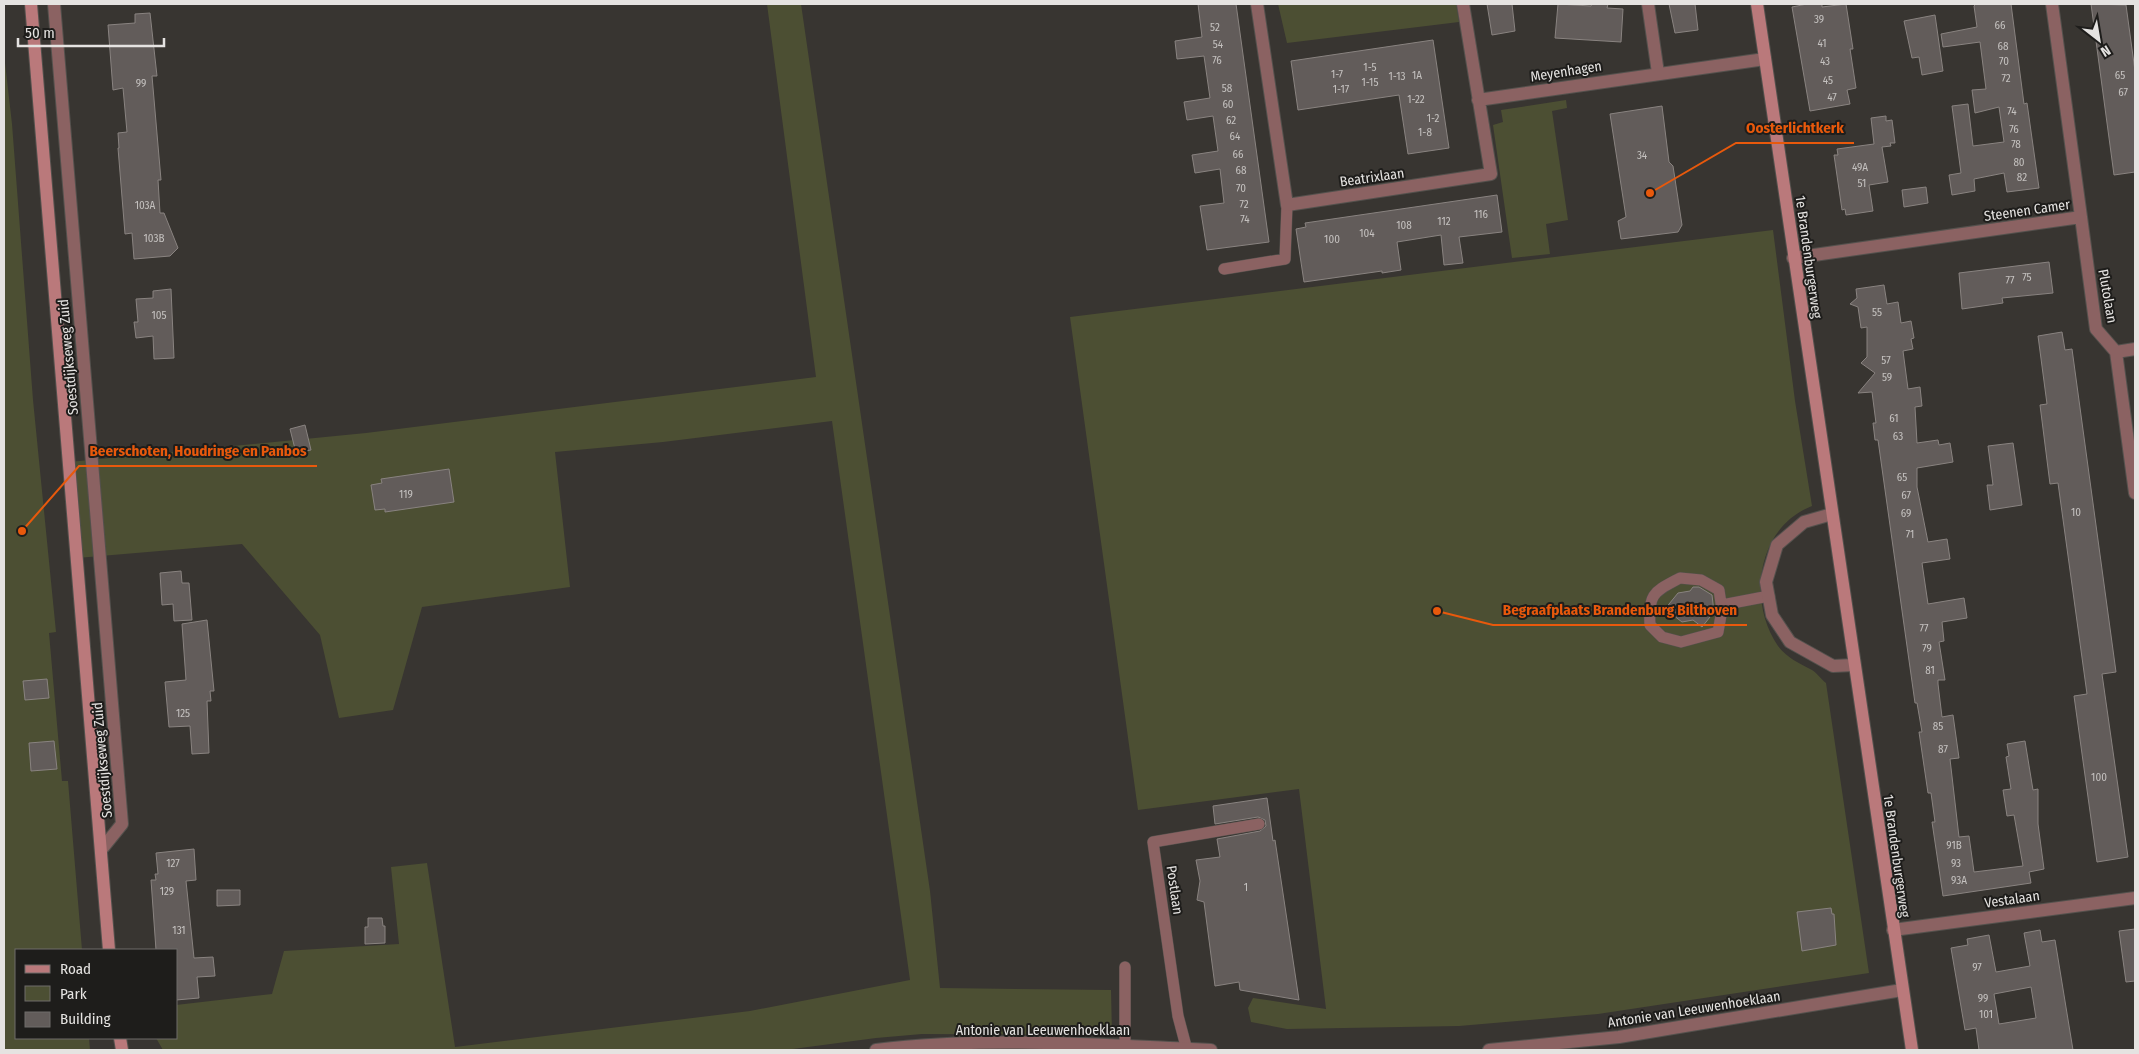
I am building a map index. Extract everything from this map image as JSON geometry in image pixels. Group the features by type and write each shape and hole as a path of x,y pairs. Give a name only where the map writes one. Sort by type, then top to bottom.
{"street":[{"name":"Soestdijkseweg Zuid","path":"31,4 109,949"},
{"name":"Soestdijkseweg Zuid","path":"54,4 122,824 102,850"},
{"path":"1257,4 1287,204"},
{"name":"Beatrixlaan","path":"1287,204 1491,174 1463,4"},
{"path":"1648,4 1658,73"},
{"name":"1e Brandenburgerweg","path":"1757,4 1912,1050"},
{"name":"Steenen Camer","path":"1794,258 2081,217 2052,4"},
{"name":"Meyenhagen","path":"1478,100 1765,58"},
{"name":"Plutolaan","path":"2081,217 2096,329 2116,352"},
{"path":"2135,349 2116,352 2135,493"},
{"path":"1832,514 1804,522 1777,545 1766,582 1772,615 1790,642 1833,666 1854,665"},
{"name":"Vestalaan","path":"1893,930 2135,898"},
{"name":"Antonie van Leeuwenhoeklaan","path":"1489,1050 1619,1037 1902,990"},
{"name":"Antonie van Leeuwenhoeklaan","path":"876,1050 938,1044 1125,1045 1210,1050"}],"lane":[{"path":"1224,269 1284,260 1287,204"},
{"path":"1680,578 1701,580 1719,590 1722,606 1718,632 1682,642 1662,638 1650,625 1648,605 1657,590 1680,578"},
{"path":"1722,606 1769,596"},
{"name":"Postlaan","path":"1187,1050 1178,1016 1153,842 1259,824"},
{"path":"1124,967 1125,1045"}],"green space":[{"path":"767,4 801,4 930,891 940,988 1111,990 1112,1035 922,1034 785,1050 163,1050 157,1039 178,1039 178,1005 272,994 284,951 399,944 391,867 427,863 455,1047 750,1011 910,980 832,421 663,442 555,452 570,587 422,607 393,710 339,718 320,635 242,544 77,558 69,462 366,433 816,377"},
{"path":"1278,4 1456,4 1459,22 1287,43"},
{"path":"4,54 12,124 33,400 56,632 49,633 62,781 68,781 82,949 15,949 15,1039 89,1039 90,1050 4,1050"},
{"path":"1566,100 1567,108 1552,111 1568,220 1546,224 1550,254 1512,258 1493,125 1503,122 1501,110"},
{"path":"1773,230 1795,401 1812,506 1793,516 1779,530 1769,548 1763,567 1761,587 1762,608 1768,628 1778,646 1785,654 1814,671 1826,683 1869,973 1598,1014 1459,1026 1287,1029 1251,1022 1248,1008 1253,998 1326,1009 1299,789 1138,810 1070,317"}],"building":[{"path":"1198,4 1236,4 1269,242 1207,250 1200,206 1224,203 1220,169 1195,173 1192,155 1218,151 1213,116 1187,120 1184,102 1210,98 1204,56 1177,59 1175,41 1202,37"},
{"path":"1487,4 1512,4 1515,31 1492,35"},
{"path":"1558,4 1591,6 1592,4 1608,4 1607,8 1623,9 1621,42 1555,38"},
{"path":"1669,4 1695,4 1698,30 1675,33"},
{"path":"1822,4 1822,7 1846,4 1853,49 1850,49 1856,88 1847,90 1850,104 1810,111 1792,7"},
{"path":"1976,4 2011,4 2024,104 2027,103 2039,188 2007,192 2004,173 1974,179 1975,191 1952,195 1949,175 1961,173 1952,106 1968,104 1973,146 2004,142 1999,107 1975,113 1972,90 1986,89 1980,42 1943,47 1941,34 1977,27 1974,6"},
{"path":"2091,4 2126,5 2135,71 2135,172 2114,175"},
{"path":"150,13 157,76 152,76 161,180 158,180 160,213 164,213 178,248 170,256 134,259 132,233 125,234 118,148 118,133 127,132 123,88 113,90 108,25 135,23 135,14"},
{"path":"1935,15 1943,71 1922,75 1919,57 1912,58 1904,21"},
{"path":"1433,40 1449,148 1408,154 1399,95 1298,110 1291,61"},
{"path":"1662,106 1669,162 1673,166 1682,225 1678,232 1621,239 1618,221 1626,217 1610,114"},
{"path":"1886,116 1886,121 1892,120 1895,143 1890,143 1891,146 1882,147 1888,182 1869,185 1873,211 1846,215 1845,209 1842,210 1834,155 1838,155 1837,149 1874,144 1871,118"},
{"path":"1926,187 1928,203 1904,207 1902,190"},
{"path":"1497,195 1502,232 1459,237 1463,263 1444,265 1441,235 1397,242 1401,270 1304,282 1296,229 1306,227 1305,223"},
{"path":"2049,262 2053,293 2002,298 2003,303 1962,309 1959,273"},
{"path":"1884,285 1887,304 1898,302 1901,323 1911,321 1914,338 1911,339 1913,349 1903,351 1908,389 1920,387 1922,406 1915,407 1917,443 1938,440 1939,445 1950,443 1953,462 1917,468 1917,487 1928,542 1947,539 1950,559 1922,563 1928,604 1964,598 1967,618 1942,622 1944,641 1939,642 1945,680 1938,680 1942,717 1953,715 1959,758 1950,759 1959,837 1969,836 1974,872 2023,866 2014,815 2007,816 2003,790 2011,789 2006,757 2009,756 2007,744 2025,741 2033,790 2038,789 2038,824 2044,869 2029,872 2031,883 1943,896 1932,822 1935,822 1931,793 1928,793 1919,732 1922,732 1917,703 1915,703 1878,440 1875,440 1873,423 1876,423 1872,392 1858,393 1875,373 1861,363 1867,357 1867,327 1861,328 1858,307 1850,304 1857,298 1856,289"},
{"path":"171,289 174,358 154,359 153,336 136,338 134,322 138,322 136,299 153,298 153,291"},
{"path":"2062,332 2065,350 2072,349 2116,672 2102,674 2128,857 2097,862 2074,696 2087,694 2058,483 2050,484 2040,405 2047,404 2038,336"},
{"path":"305,425 311,450 296,453 290,429"},
{"path":"2013,443 2022,505 1990,510 1987,485 1993,485 1988,446"},
{"path":"449,469 454,502 385,512 385,509 375,510 371,485 382,483 381,479"},
{"path":"181,571 182,583 189,583 192,620 174,621 173,604 162,605 160,573"},
{"path":"1693,587 1699,587 1712,595 1714,612 1702,627 1693,620 1682,622 1665,609 1678,593 1690,591"},
{"path":"207,620 214,691 210,691 211,701 207,701 209,753 192,754 190,726 169,727 165,682 186,680 182,624"},
{"path":"47,679 49,698 25,700 23,681"},
{"path":"54,741 57,769 31,771 29,743"},
{"path":"1267,798 1299,1000 1240,990 1239,982 1215,986 1204,902 1197,900 1200,881 1196,860 1220,857 1217,839 1260,831 1266,826 1265,820 1258,817 1215,824 1213,806"},
{"path":"194,849 196,880 186,881 194,958 213,957 215,976 197,977 199,998 178,1000 178,949 156,949 151,880 156,880 155,874 158,874 156,853"},
{"path":"217,890 240,890 240,905 217,906"},
{"path":"1831,908 1832,914 1834,914 1836,945 1802,951 1797,912"},
{"path":"368,918 382,918 383,926 385,926 385,943 365,944 365,927 368,927"},
{"path":"2135,929 2135,981 2126,982 2119,931"},
{"path":"2040,930 2042,942 2055,940 2073,1050 1979,1050 1976,1028 1965,1030 1951,948 1968,945 1967,939 1989,935 1996,972 2030,966 2024,933","holes":["2031,987 2036,1018 1999,1024 1994,994"]}],"place":[{"name":"Oosterlichtkerk","path":"1650,193"},
{"name":"Beerschoten, Houdringe en Panbos","path":"22,531"},
{"name":"Begraafplaats Brandenburg Bilthoven","path":"1437,611"}]}
